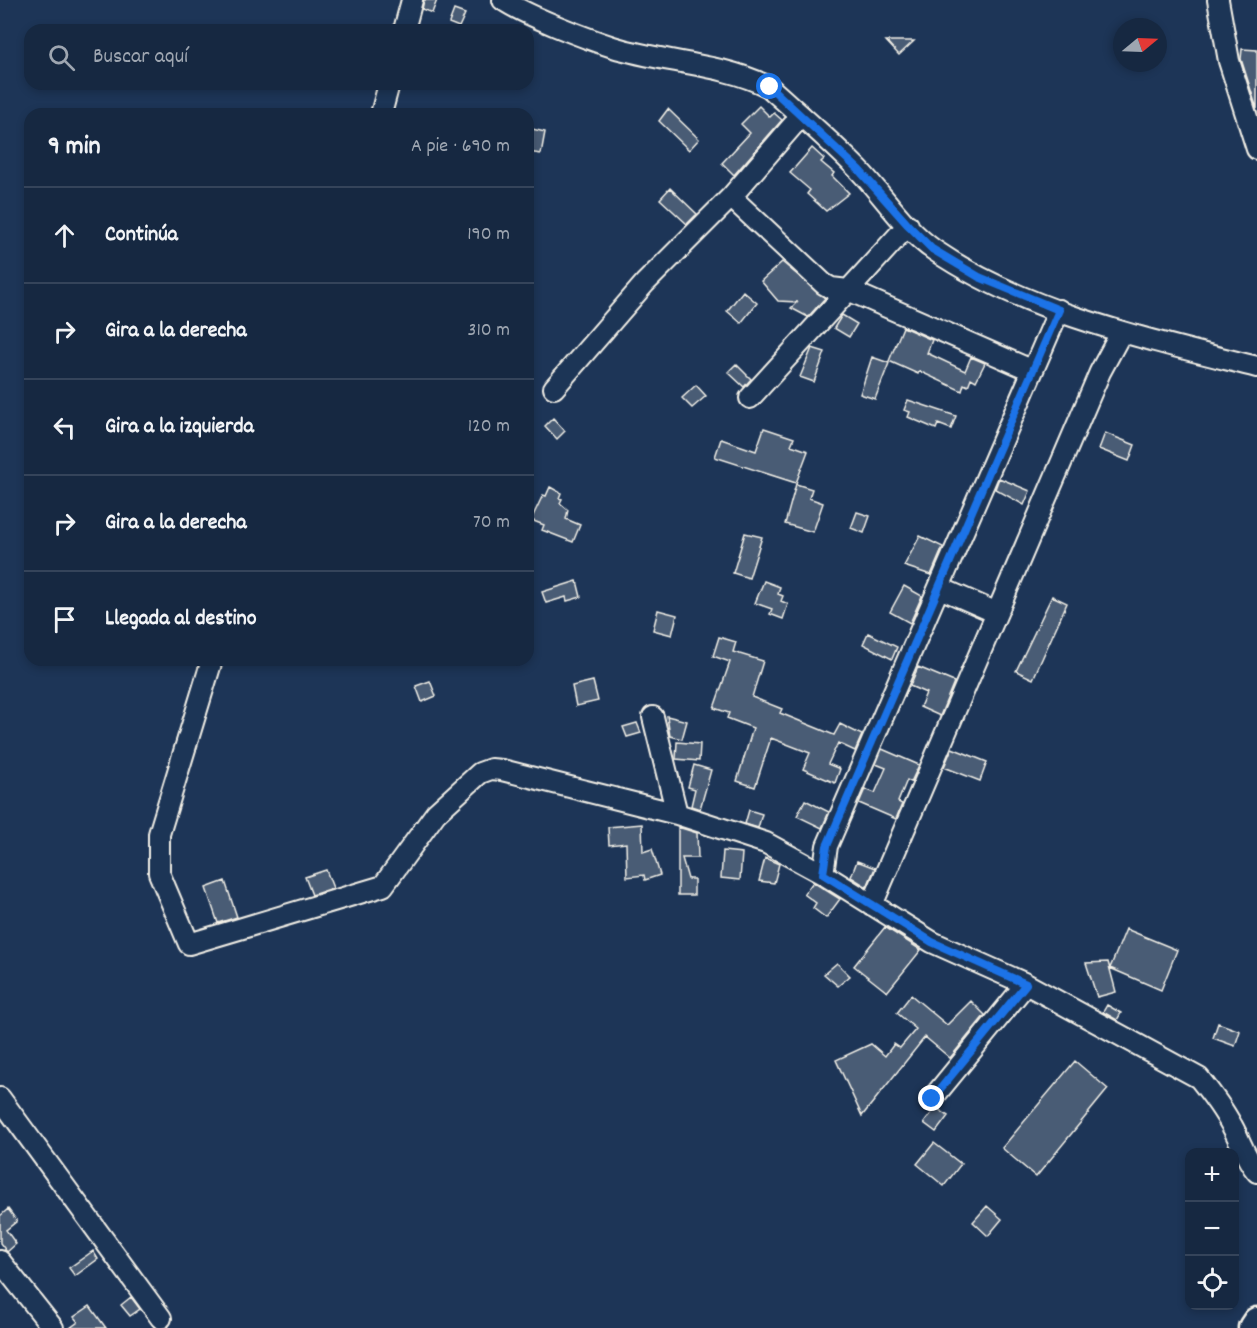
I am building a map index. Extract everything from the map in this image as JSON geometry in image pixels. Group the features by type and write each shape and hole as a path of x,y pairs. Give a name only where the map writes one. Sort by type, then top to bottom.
{"highway":[{"path":"1253,1328 1257,1322"}],"street":[{"path":"406,24 412,0"},
{"path":"503,0 614,47 752,78 770,87 859,170 932,249 979,277 1121,333 1257,367"},
{"path":"1218,0 1229,62 1257,149"},
{"path":"383,108 387,90"},
{"path":"554,388 645,283 731,197 801,116"},
{"path":"731,197 824,284 831,288 848,290 1031,370"},
{"path":"750,398 908,225"},
{"path":"823,874 827,846 940,588 1031,370 1059,310"},
{"path":"872,905 1100,372 1121,333"},
{"path":"940,588 997,613"},
{"path":"210,666 159,834 159,873 189,944 383,886 436,813 480,773 491,769 677,814 766,843 823,874 932,942 1026,984 1199,1078 1232,1126 1246,1158 1257,1172"},
{"path":"653,717 677,814"},
{"path":"932,1099 1026,984"},
{"path":"0,1098 159,1325"},
{"path":"0,1261 53,1328"}],"building":[{"path":"424,0 437,0 432,13 422,9"},
{"path":"454,10 465,14 460,24 449,23"},
{"path":"886,41 914,41 899,55"},
{"path":"1242,49 1257,50 1257,109 1241,59"},
{"path":"759,106 770,117 774,113 782,120 734,175 722,163 750,133 741,124"},
{"path":"668,109 699,139 689,150 659,121"},
{"path":"534,129 545,132 541,154 534,153"},
{"path":"812,148 824,159 821,162 834,173 832,176 849,193 826,211 807,194 810,190 790,173"},
{"path":"670,188 697,214 687,224 660,199"},
{"path":"782,262 825,298 808,317 791,308 797,302 778,301 761,281"},
{"path":"743,291 757,303 741,323 727,311"},
{"path":"842,315 857,324 849,337 834,328"},
{"path":"903,327 932,340 927,353 965,371 971,357 985,363 976,381 971,378 968,386 964,384 962,391 919,371 918,374 889,361"},
{"path":"812,348 825,352 814,382 800,377"},
{"path":"872,357 889,363 875,399 860,394"},
{"path":"736,364 751,379 744,387 728,372"},
{"path":"696,385 706,396 692,408 682,398"},
{"path":"908,400 956,416 951,429 938,424 936,429 908,417 910,412 904,410"},
{"path":"553,418 565,431 557,439 545,426"},
{"path":"764,428 794,438 791,445 808,451 796,483 715,457 721,439 756,451"},
{"path":"1105,433 1135,445 1129,461 1099,449"},
{"path":"999,478 1030,491 1024,505 995,489"},
{"path":"796,484 812,489 809,498 823,503 813,532 785,524"},
{"path":"550,487 561,493 560,503 568,510 566,519 580,525 573,542 542,530 544,525 534,521 534,514 543,495 546,496"},
{"path":"857,512 870,516 864,533 851,528"},
{"path":"745,533 762,537 749,578 733,573"},
{"path":"920,536 943,547 931,575 904,566"},
{"path":"577,581 581,597 567,601 566,597 546,603 542,592"},
{"path":"764,581 780,587 778,594 783,596 781,601 788,604 783,619 770,614 772,609 755,603"},
{"path":"904,586 922,596 910,623 890,612"},
{"path":"1052,596 1067,603 1033,679 1016,671"},
{"path":"658,610 677,615 672,635 653,630"},
{"path":"868,633 897,647 892,659 863,644"},
{"path":"719,637 736,642 733,652 763,661 752,697 782,709 780,713 834,735 840,724 862,735 855,751 838,743 828,764 840,769 835,783 803,769 810,753 771,738 755,787 737,781 753,728 727,718 729,713 714,708 730,662 713,656"},
{"path":"918,667 954,682 940,716 920,707 926,693 910,686"},
{"path":"430,681 436,696 422,702 416,686"},
{"path":"593,681 598,701 576,706 572,686"},
{"path":"667,716 687,721 682,739 670,736"},
{"path":"637,723 641,733 627,737 623,727"},
{"path":"677,742 700,744 699,761 676,759"},
{"path":"952,748 987,762 980,781 944,767"},
{"path":"882,749 919,765 911,782 907,780 898,802 902,804 896,819 859,803 865,789 875,793 886,768 876,764"},
{"path":"694,765 711,770 700,809 691,806 695,789 688,787"},
{"path":"805,800 829,812 822,828 797,816"},
{"path":"749,810 762,814 758,828 745,824"},
{"path":"642,824 643,852 652,849 660,875 645,880 644,875 627,877 626,843 609,845 608,827"},
{"path":"678,827 697,833 698,858 682,858 688,879 694,879 694,895 678,895"},
{"path":"723,851 742,853 740,880 721,878"},
{"path":"765,858 779,864 774,883 759,881"},
{"path":"857,861 875,868 867,887 851,877"},
{"path":"326,870 333,888 312,895 305,877"},
{"path":"225,881 237,917 218,923 206,888"},
{"path":"813,882 840,899 826,918 813,908 816,903 804,894"},
{"path":"885,927 921,950 887,992 854,966"},
{"path":"1126,929 1177,950 1161,990 1110,968"},
{"path":"1108,962 1116,992 1097,997 1086,963"},
{"path":"837,963 850,976 838,986 824,974"},
{"path":"911,995 947,1025 971,1001 985,1015 950,1058 925,1037 862,1116 836,1060 871,1044 885,1056 894,1044 900,1048 916,1029 897,1013"},
{"path":"1107,1005 1121,1013 1117,1020 1103,1012"},
{"path":"1218,1023 1240,1031 1235,1046 1213,1038"},
{"path":"1075,1061 1108,1089 1036,1177 1002,1148"},
{"path":"938,1109 948,1116 936,1132 924,1123 933,1111"},
{"path":"934,1143 961,1164 944,1186 917,1164"},
{"path":"987,1206 1002,1219 988,1236 973,1222"},
{"path":"8,1209 17,1221 6,1230 16,1244 7,1252 0,1243 0,1216"},
{"path":"93,1251 98,1259 75,1276 69,1268"},
{"path":"131,1297 140,1309 130,1316 121,1305"},
{"path":"90,1306 106,1328 70,1328 78,1322 74,1317"}],"route":[{"path":"770,87 859,170 932,249 979,277 1059,310 1031,370 906,669 827,846 823,874 932,942 1026,984 932,1099"}]}
